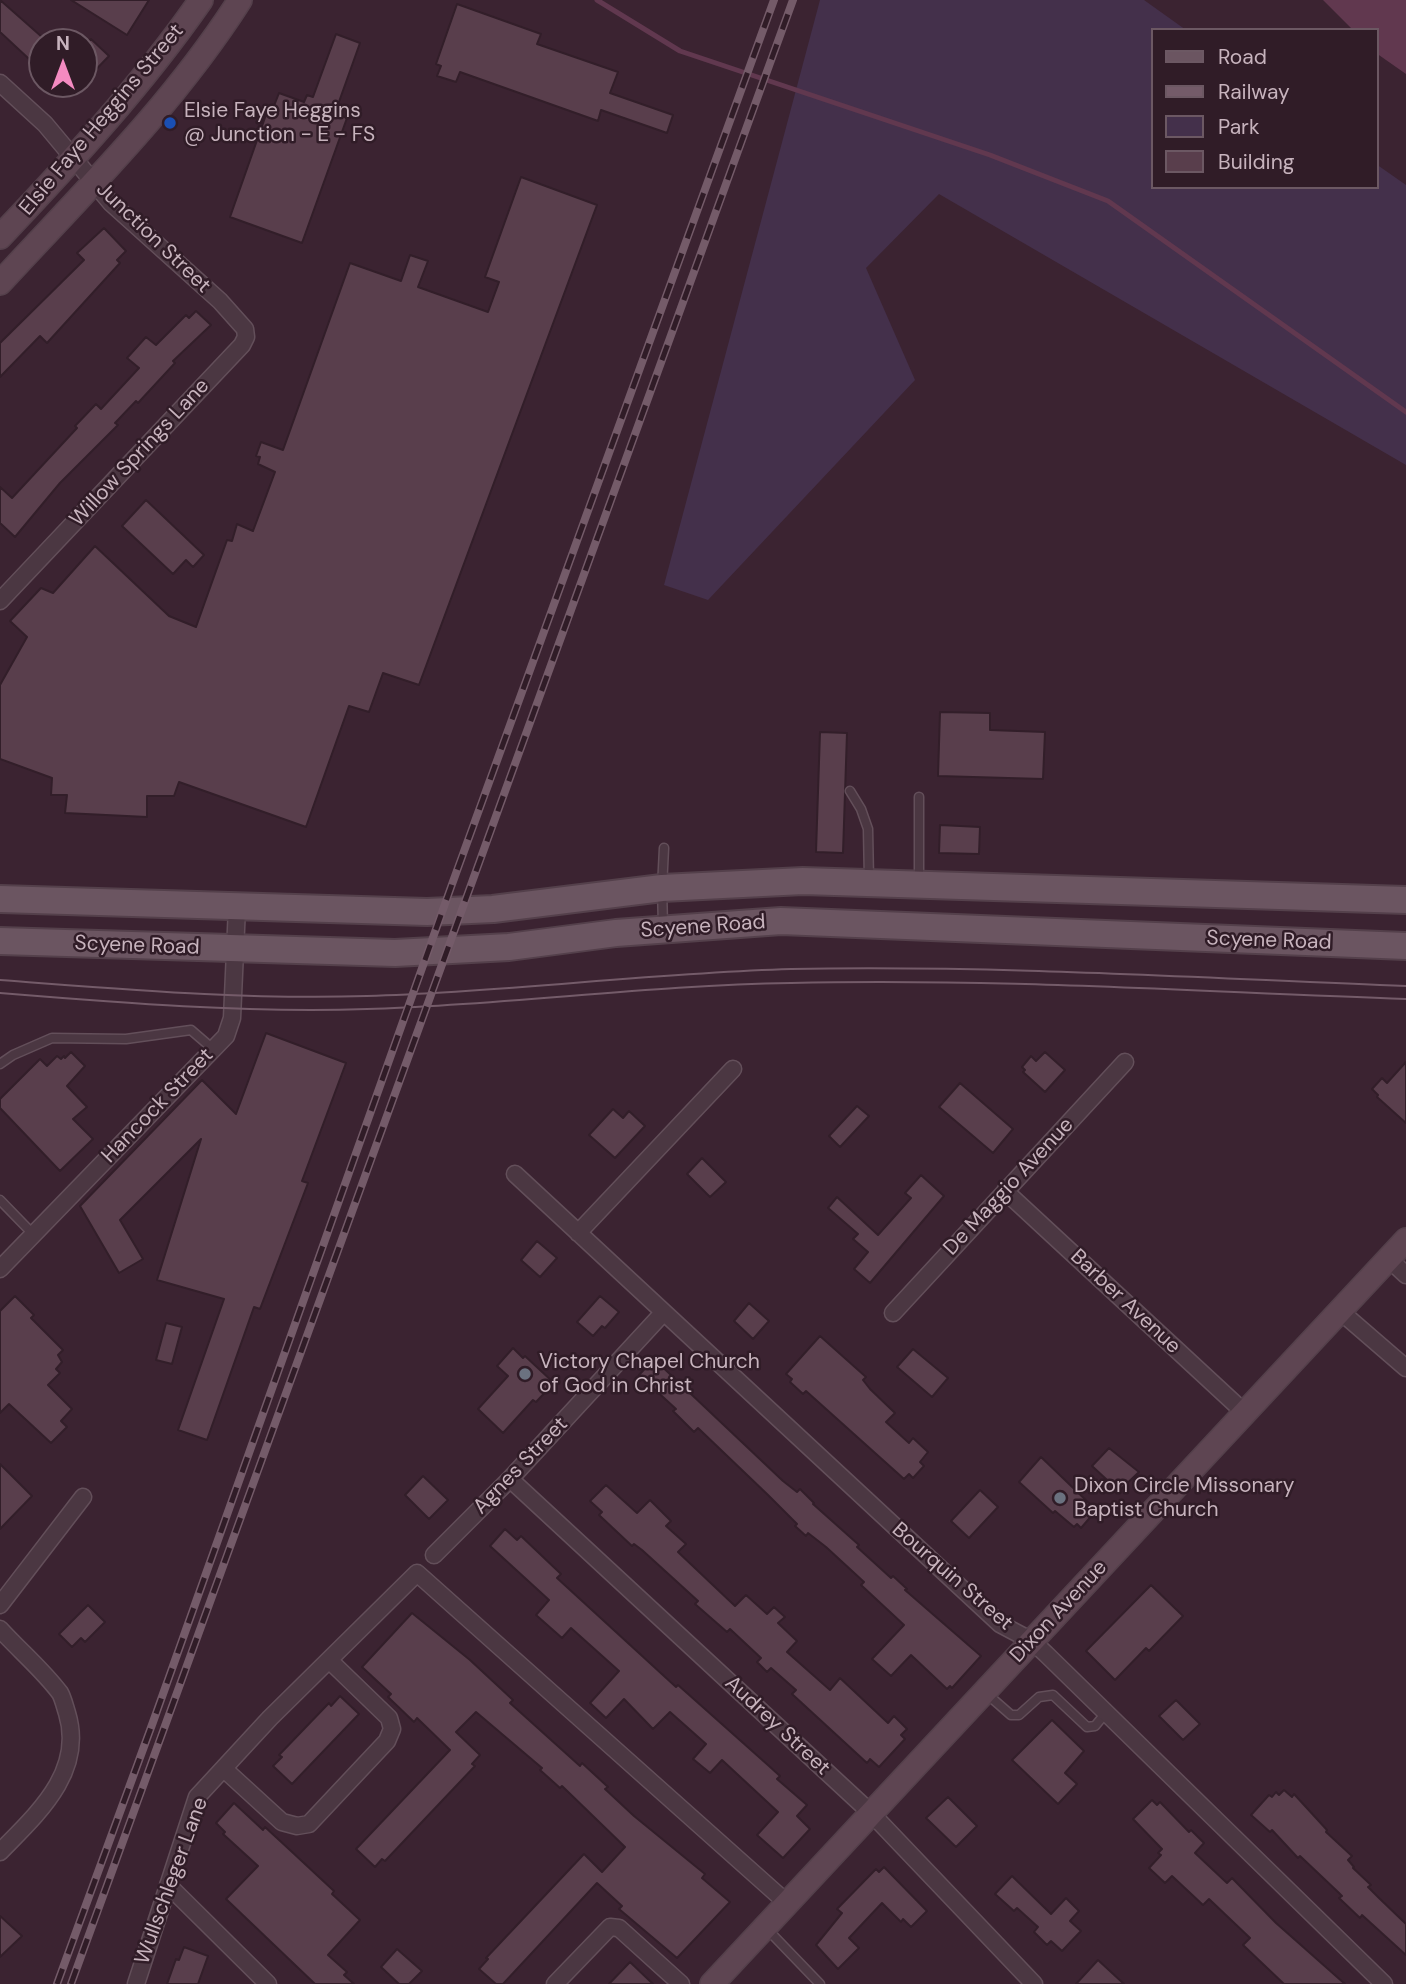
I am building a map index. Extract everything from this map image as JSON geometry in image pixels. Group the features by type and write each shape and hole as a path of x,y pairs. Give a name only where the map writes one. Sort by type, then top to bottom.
{"main road":[{"name":"Scyene Road","path":"0,899 427,912 482,910 662,888 803,881 1406,900"},
{"path":"892,926 893,884"},
{"name":"Scyene Road","path":"0,941 236,950 438,952 509,947 663,929 781,921 1406,946"}],"street":[{"name":"Elsie Faye Heggins Street","path":"0,237 75,158 201,0"},
{"name":"Elsie Faye Heggins Street","path":"0,283 150,122 198,63 240,0"},
{"name":"Junction Street","path":"0,83 45,124 111,203 220,301"},
{"name":"Willow Springs Lane","path":"0,601 242,345 246,337 245,330 220,301"},
{"name":"Hancock Street","path":"0,1269 226,1036 232,1018 237,907"},
{"name":"De Maggio Avenue","path":"893,1313 1125,1062"},
{"path":"578,1233 733,1069"},
{"name":"Bourquin Street","path":"515,1174 1000,1624 1032,1641 1384,1984"},
{"name":"Barber Avenue","path":"1005,1191 1245,1413"},
{"name":"Dixon Avenue","path":"712,1984 1406,1240"},
{"path":"1389,1259 1406,1275"},
{"path":"1340,1311 1406,1368"},
{"name":"Agnes Street","path":"434,1555 510,1479 663,1313"},
{"name":"Audrey Street","path":"510,1479 871,1813 1034,1984"},
{"path":"0,1605 83,1497"},
{"path":"224,1769 282,1822 297,1826 309,1824 387,1741 393,1729 389,1718 329,1660 417,1573 787,1903"},
{"path":"0,1629 61,1694 71,1726 69,1753 60,1784 45,1806 0,1852"},
{"name":"Wullschleger Lane","path":"136,1984 197,1797 270,1718 329,1660"},
{"path":"168,1885 268,1984"},
{"path":"555,1984 610,1927 619,1928 681,1984"}],"lane":[{"path":"850,791 861,809 893,884"},
{"path":"893,884 919,797"},
{"path":"663,929 664,848"},
{"path":"0,1065 13,1055 52,1038 126,1039 191,1030 213,1049"},
{"path":"0,1200 33,1234"},
{"path":"984,1692 1011,1714 1019,1714 1039,1696 1053,1695 1087,1727 1095,1726 1105,1714"},
{"path":"765,1927 820,1984"}],"green space":[{"path":"820,0 1144,0 1183,28 1150,28 1150,189 1378,189 1378,165 1406,185 1406,465 939,194 866,268 915,380 708,600 664,585"}],"shaded area":[{"path":"1323,0 1406,0 1406,74 1378,54 1378,28 1351,28"}],"building":[{"path":"0,0 32,28 28,28 28,58 0,32"},
{"path":"71,0 149,0 127,35"},
{"path":"457,4 541,34 537,44 618,72 610,93 673,115 667,133 601,110 598,121 460,72 456,82 437,76 441,66 436,64"},
{"path":"336,34 360,43 335,113 347,118 302,243 230,217 268,109 272,111 279,93 304,102 307,95 313,97"},
{"path":"98,46 109,56 98,67"},
{"path":"521,177 597,205 419,685 383,673 369,712 349,706 306,827 179,782 174,796 147,796 147,817 65,813 67,795 51,795 52,778 0,759 0,685 27,637 10,621 41,588 53,593 95,546 169,616 196,627 227,540 232,541 237,524 253,531 275,472 258,464 260,457 256,456 261,442 283,450 350,263 401,281 410,255 428,261 418,287 488,312 499,282 485,277"},
{"path":"104,228 126,251 117,260 120,263 47,343 40,336 0,377 0,343 84,260 77,253"},
{"path":"196,311 211,325 173,361 175,363 138,403 136,401 115,423 118,425 60,483 15,537 0,523 0,487 12,498 96,404 101,409 139,368 127,358 146,337 156,345 186,315 189,318"},
{"path":"146,500 204,555 193,567 186,560 173,574 122,526"},
{"path":"940,712 990,713 990,730 1045,732 1043,779 938,776"},
{"path":"820,732 847,733 843,853 816,852"},
{"path":"940,825 980,827 979,854 939,853"},
{"path":"266,1033 346,1063 302,1181 308,1183 260,1309 254,1307 207,1440 178,1430 224,1299 157,1280 201,1139 120,1220 143,1259 119,1273 80,1206 202,1080 236,1114"},
{"path":"71,1052 85,1066 67,1086 87,1107 73,1119 93,1139 60,1171 0,1108 0,1099 40,1059 47,1066 57,1056 65,1058"},
{"path":"1045,1052 1065,1070 1045,1092 1023,1072 1025,1070 1022,1067 1031,1056 1036,1061"},
{"path":"1406,1062 1406,1123 1377,1097 1372,1089 1382,1078 1387,1083"},
{"path":"960,1083 1013,1129 993,1153 939,1107"},
{"path":"857,1106 869,1116 840,1147 829,1136"},
{"path":"613,1109 623,1118 629,1111 645,1126 615,1158 589,1135"},
{"path":"702,1158 726,1182 710,1197 687,1174"},
{"path":"921,1175 944,1196 870,1283 854,1269 868,1252 853,1239 858,1234 828,1208 837,1197 878,1235 911,1198 905,1193"},
{"path":"537,1241 557,1258 540,1277 521,1260"},
{"path":"15,1296 34,1315 31,1318 63,1350 58,1355 62,1362 56,1369 60,1373 48,1385 72,1409 61,1421 67,1427 51,1443 9,1404 0,1413 0,1311"},
{"path":"600,1296 619,1312 605,1328 602,1326 593,1336 577,1322"},
{"path":"749,1303 769,1321 753,1339 734,1321"},
{"path":"166,1323 182,1327 172,1364 156,1360"},
{"path":"820,1336 866,1377 863,1380 870,1389 895,1413 886,1422 909,1443 913,1438 928,1452 920,1462 924,1466 913,1478 909,1474 904,1479 806,1391 803,1394 790,1382 792,1379 786,1374"},
{"path":"513,1348 554,1383 536,1402 533,1400 503,1433 478,1409 508,1376 497,1366"},
{"path":"913,1349 948,1378 932,1397 897,1367"},
{"path":"654,1359 783,1481 797,1492 800,1489 859,1545 857,1547 981,1656 952,1688 950,1686 947,1689 911,1655 891,1676 872,1659 904,1625 861,1585 864,1582 826,1547 808,1533 806,1536 795,1526 797,1524 768,1495 698,1428 694,1432 673,1411 676,1409 639,1375"},
{"path":"1109,1448 1139,1472 1119,1491 1092,1466"},
{"name":"Dixon Circle Missonary Baptist Church","path":"1041,1457 1092,1506 1090,1509 1094,1513 1081,1528 1077,1524 1074,1527 1055,1511 1053,1513 1019,1482"},
{"path":"0,1464 32,1496 0,1529"},
{"path":"423,1476 448,1500 429,1519 405,1495"},
{"path":"606,1485 637,1513 650,1500 671,1521 666,1526 686,1544 678,1552 735,1606 746,1595 767,1614 774,1607 785,1617 778,1623 797,1641 787,1652 830,1690 840,1678 888,1723 894,1716 907,1729 901,1735 905,1739 879,1767 870,1759 867,1763 792,1694 796,1690 771,1668 767,1672 757,1662 761,1658 730,1629 727,1632 695,1604 698,1601 599,1515 602,1512 590,1501"},
{"path":"980,1490 998,1507 969,1538 951,1521"},
{"path":"505,1529 517,1540 521,1536 561,1574 557,1578 676,1687 678,1685 769,1766 780,1776 777,1779 807,1805 797,1816 810,1829 783,1858 757,1835 778,1812 722,1760 710,1773 693,1759 706,1744 670,1712 653,1729 624,1699 606,1718 590,1703 619,1671 571,1628 562,1638 536,1615 549,1600 490,1546"},
{"path":"1151,1585 1183,1616 1149,1651 1146,1648 1115,1680 1086,1651"},
{"path":"88,1605 105,1622 85,1642 81,1638 72,1647 59,1634"},
{"path":"412,1613 470,1660 513,1700 510,1703 580,1766 582,1763 634,1816 705,1874 702,1878 730,1902 677,1958 619,1909 622,1906 597,1883 503,1984 496,1984 479,1969 488,1959 486,1958 584,1854 602,1872 625,1847 562,1786 560,1788 540,1770 542,1768 476,1712 456,1732 480,1755 472,1764 475,1766 385,1861 382,1859 375,1867 356,1849 450,1750 417,1718 414,1722 388,1697 391,1694 362,1667"},
{"path":"340,1696 359,1714 292,1784 273,1766 282,1757 279,1755 329,1703 331,1706"},
{"path":"1176,1700 1200,1724 1183,1740 1159,1716"},
{"path":"1052,1720 1084,1751 1065,1773 1077,1784 1058,1804 1012,1760"},
{"path":"1284,1790 1292,1797 1294,1794 1326,1832 1352,1856 1348,1860 1371,1885 1368,1887 1406,1924 1406,1955 1362,1915 1360,1918 1339,1898 1342,1896 1300,1856 1298,1858 1272,1830 1270,1832 1251,1815 1269,1795 1272,1797 1276,1792 1279,1795"},
{"path":"948,1797 977,1826 956,1847 926,1818"},
{"path":"1152,1800 1157,1805 1160,1802 1189,1832 1191,1830 1204,1843 1195,1853 1227,1883 1232,1878 1276,1923 1345,1984 1284,1984 1243,1945 1250,1938 1209,1899 1203,1905 1172,1876 1165,1883 1149,1868 1161,1855 1158,1853 1162,1849 1133,1819"},
{"path":"234,1803 291,1851 334,1891 332,1894 360,1920 328,1955 347,1972 344,1975 354,1984 315,1984 226,1899 258,1866 223,1834 225,1832 216,1823"},
{"path":"884,1867 927,1911 911,1927 903,1919 901,1922 882,1903 849,1938 859,1948 838,1969 816,1945 842,1913 837,1909 876,1869 879,1872"},
{"path":"1012,1876 1051,1914 1066,1898 1079,1911 1070,1921 1081,1931 1062,1951 1051,1941 1047,1945 1034,1932 1038,1927 1017,1908 1014,1911 995,1894"},
{"path":"0,1916 22,1936 0,1957"},
{"path":"184,1947 208,1956 198,1984 167,1984 176,1959 179,1960"},
{"path":"397,1949 422,1971 409,1984 399,1984 381,1967"},
{"path":"1098,1960 1124,1984 1076,1984"},
{"path":"630,1962 653,1984 609,1984"}],"waterway":[{"path":"597,0 680,51 990,155 1108,201 1406,412"}],"tram line":[{"path":"0,980 184,993 321,997 420,994 738,971 868,968 1175,976 1406,986"},
{"path":"0,993 275,1010 420,1007 738,985 868,982 1022,984 1406,999"}],"railway":[{"path":"57,1984 451,887 774,0"},
{"path":"71,1984 793,0"}],"place":[{"name":"Elsie Faye Heggins @ Junction - E - FS","path":"170,123"},
{"name":"Victory Chapel Church of God in Christ","path":"525,1374"},
{"name":"Dixon Circle Missonary Baptist Church","path":"1060,1498"}]}
